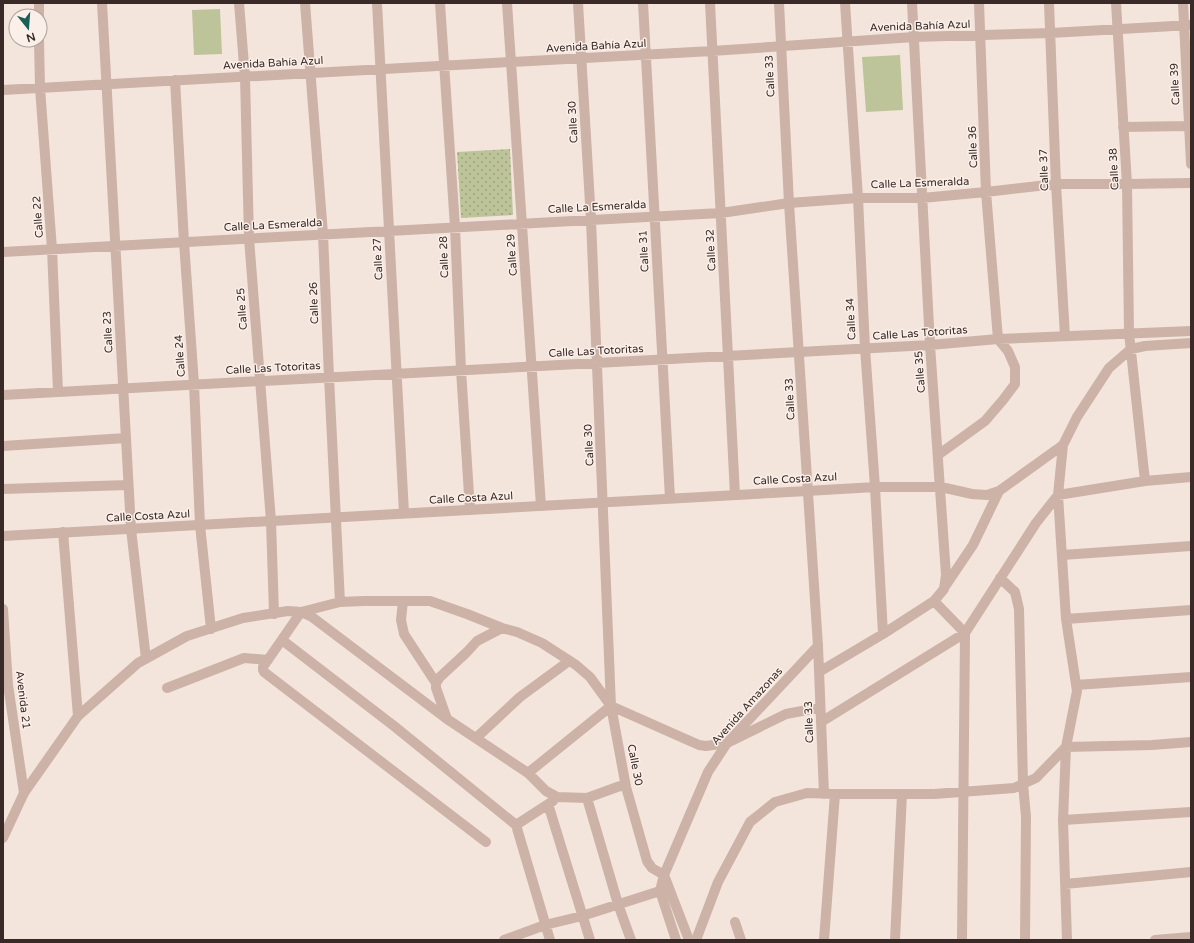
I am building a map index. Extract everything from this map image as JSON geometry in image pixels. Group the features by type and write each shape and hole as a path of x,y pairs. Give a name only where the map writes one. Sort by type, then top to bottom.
{"street":[{"name":"Calle 23","path":"102,3 128,486 131,529 146,659"},
{"name":"Calle 25","path":"239,3 245,77 248,238 271,521 274,614"},
{"name":"Calle 26","path":"305,3 323,234 340,602"},
{"name":"Calle 27","path":"377,3 404,513"},
{"name":"Calle 28","path":"440,3 455,227 461,370 470,510"},
{"name":"Calle 29","path":"507,3 541,506"},
{"name":"Calle 30","path":"578,3 591,220 611,706 626,787 647,861 652,868 664,875"},
{"name":"Calle 31","path":"643,3 670,498"},
{"name":"Calle 32","path":"710,3 735,495"},
{"name":"Calle 33","path":"779,3 789,204 818,646 824,794"},
{"name":"Calle 34","path":"845,3 858,198 865,348 884,634"},
{"name":"Calle 35","path":"912,3 930,345 946,575 944,589"},
{"name":"Calle 36","path":"979,3 986,192 998,339"},
{"name":"Calle 37","path":"1049,3 1056,184 1065,336"},
{"name":"Calle 38","path":"1116,3 1127,184 1129,334 1145,481"},
{"name":"Calle 39","path":"1183,3 1187,25 1191,164"},
{"name":"Avenida Bahía Azul","path":"3,90 646,55 914,37 1051,33 1187,25"},
{"name":"Calle 22","path":"39,48 40,88 52,249 58,392"},
{"name":"Calle 24","path":"176,80 184,242 194,384 200,525 211,629"},
{"path":"1123,127 1189,126"},
{"name":"Calle La Esmeralda","path":"3,252 721,212 858,198 922,198 1056,184 1191,183"},
{"name":"Calle Las Totoritas","path":"3,395 930,345 998,339 1191,331"},
{"path":"938,455 985,420 1015,384 1015,367 1008,351 998,339"},
{"path":"1067,940 1064,820 1066,747 1077,691 1066,618 1058,495 1063,445 1077,417 1109,368 1131,349 1145,346 1191,343"},
{"path":"3,446 126,438"},
{"path":"819,672 884,634 934,602 973,545 999,491 1063,445"},
{"path":"821,722 965,633 1036,523 1058,495 1145,481 1191,477"},
{"path":"3,489 128,486"},
{"name":"Calle Costa Azul","path":"3,536 875,487 941,487 972,494 987,495 999,491"},
{"path":"63,532 78,716"},
{"path":"1062,555 1191,546"},
{"path":"1000,578 1016,592 1019,609 1023,784 1026,817 1025,940"},
{"path":"403,601 401,620 404,634 436,683 437,693 447,719"},
{"path":"486,842 262,670 301,612 340,602 430,601 502,628 517,632 542,644 576,665 590,677 611,706 700,745 706,746 728,743 786,714 820,708"},
{"path":"934,602 965,633 962,940"},
{"name":"Avenida 21","path":"3,609 6,686 24,793"},
{"path":"1066,618 1191,610"},
{"path":"3,838 24,793 78,716 138,663 187,636 243,618 288,611 301,612 312,616 447,719 528,773 546,791 557,797 587,798 620,786 626,787"},
{"path":"436,683 445,672 477,641 502,628"},
{"path":"282,640 394,726 516,825 550,940"},
{"name":"Avenida Amazonas","path":"660,891 664,875 708,772 728,743 818,646"},
{"path":"167,688 244,658 268,660"},
{"path":"476,738 520,697 569,661"},
{"path":"1076,685 1191,677"},
{"path":"528,773 611,706"},
{"path":"696,940 718,882 750,822 775,802 807,793 934,794 1014,788 1036,778 1066,747 1152,745 1191,742"},
{"path":"824,940 835,794"},
{"path":"895,940 902,794"},
{"path":"516,825 557,797"},
{"path":"587,798 618,904 631,940"},
{"path":"548,804 590,940"},
{"path":"1064,820 1191,812"},
{"path":"1066,884 1191,872"},
{"path":"664,875 689,940"},
{"path":"511,939 545,925 582,916 660,891 676,940"},
{"path":"735,922 742,940"},
{"path":"1155,940 1191,937"}],"green space":[{"path":"220,9 222,54 194,55 192,10"},
{"path":"900,55 903,110 866,112 862,57"},
{"path":"510,149 513,215 461,218 457,152"}]}
